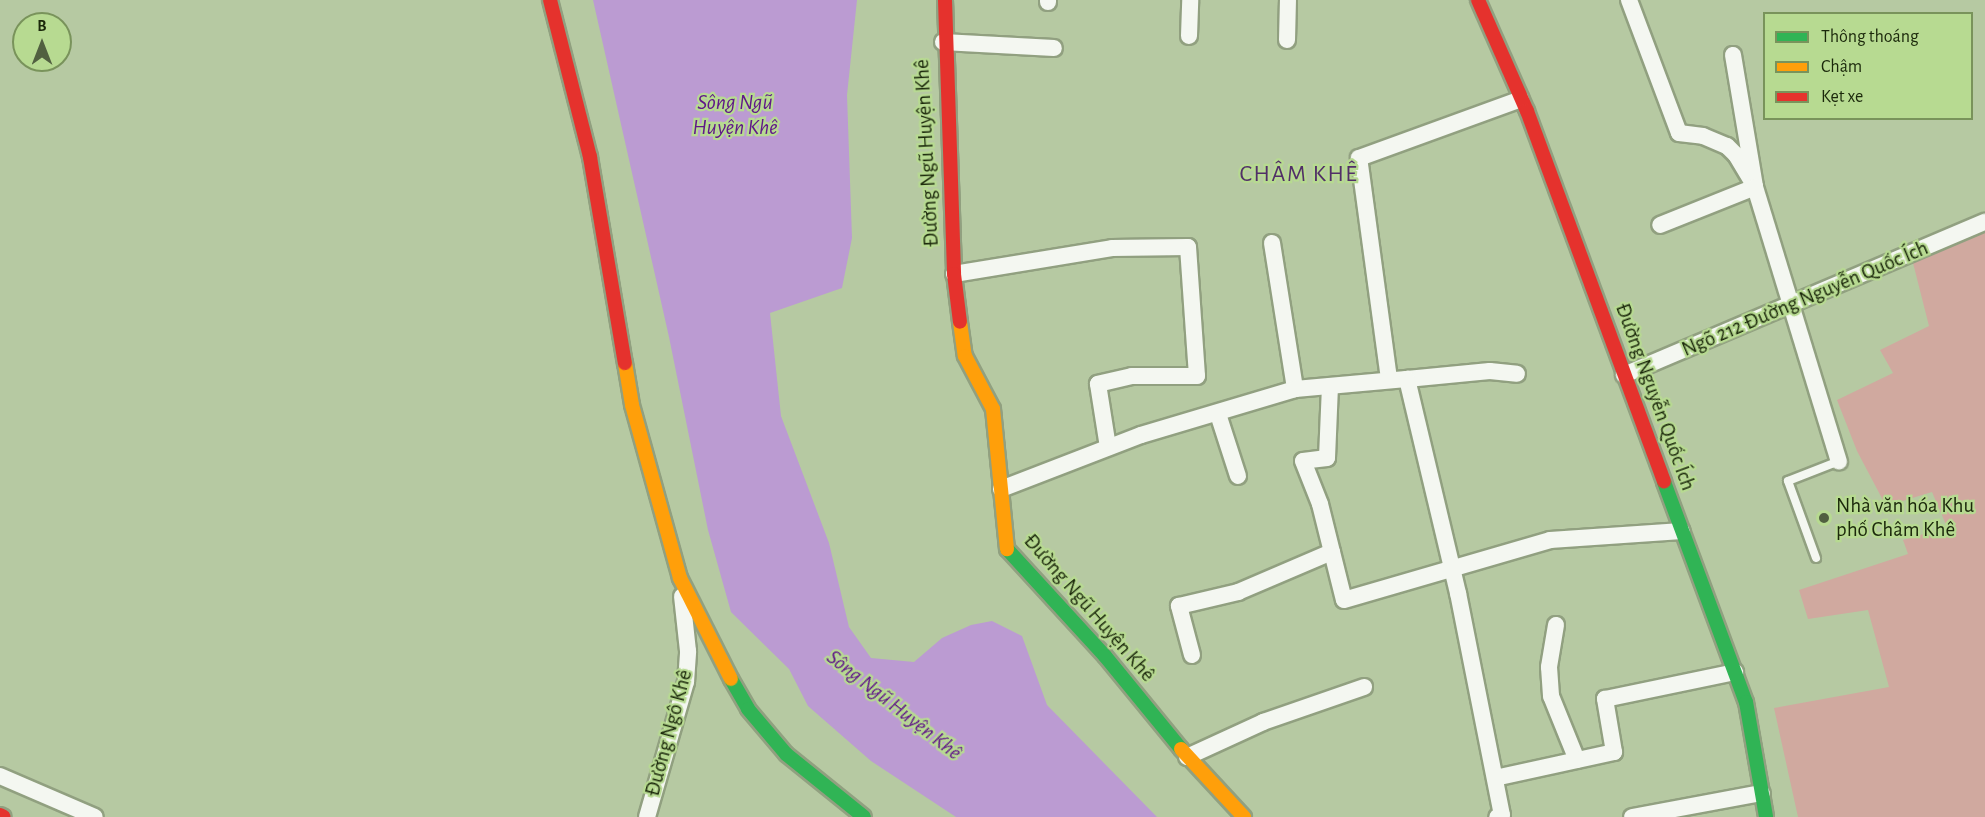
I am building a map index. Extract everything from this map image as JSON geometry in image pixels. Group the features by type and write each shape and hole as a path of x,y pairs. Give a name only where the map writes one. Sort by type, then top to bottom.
{"main road":[{"path":"550,0 563,39 590,157 632,405 680,578 701,625 747,709 786,754 864,817"},
{"name":"Đường Ngũ Huyện Khê","path":"945,0 944,42 954,274 965,356 993,409 1007,550 1105,656 1188,758 1244,817"},
{"name":"Đường Nguyễn Quốc Ích","path":"1478,0 1521,99 1746,702 1767,817"},
{"path":"0,815 4,817"}],"street":[{"path":"1189,36 1190,0"},
{"path":"1287,40 1288,0"},
{"path":"1629,0 1679,133 1703,136 1727,146 1736,154 1755,187"},
{"path":"944,42 1054,48"},
{"path":"1733,55 1755,187 1839,461"},
{"path":"1389,379 1359,158 1521,99"},
{"path":"1660,225 1755,187"},
{"name":"Ngõ 212 Đường Nguyễn Quốc Ích","path":"1624,375 1985,222"},
{"path":"1272,243 1295,389"},
{"path":"954,274 1112,248 1188,247 1197,376 1132,376 1098,384 1108,447"},
{"path":"1001,489 1108,447 1295,389 1490,371 1516,374"},
{"path":"1407,379 1452,568 1503,815 1497,817"},
{"path":"1330,386 1327,458 1303,461 1320,504 1344,600 1550,540 1682,531"},
{"path":"1218,414 1238,477"},
{"path":"1192,655 1179,606 1238,592 1332,552"},
{"name":"Đường Ngô Khê","path":"647,817 686,682 688,651 680,578"},
{"path":"1556,625 1549,667 1551,696 1577,760"},
{"path":"1495,778 1614,752 1605,699 1735,672"},
{"path":"1188,758 1263,722 1364,687"},
{"path":"0,776 94,817"},
{"path":"1632,817 1762,793"}],"lane":[{"path":"1816,558 1788,481 1839,461"}],"shaded area":[{"path":"1985,227 1985,817 1798,817 1774,708 1889,687 1868,610 1808,619 1799,590 1908,554 1903,540 1947,527 1932,492 1886,506 1857,451 1837,400 1893,373 1880,350 1929,326 1912,259"}],"water":[{"name":"Sông Ngũ Huyện Khê","path":"593,0 857,0 847,95 852,238 842,288 770,313 781,416 829,543 849,627 871,658 914,662 942,638 971,625 992,621 1022,636 1047,705 1157,817 956,817 871,761 808,706 789,669 731,612 708,530 669,337"}],"traffic: fast":[{"path":"1664,482 1746,702 1766,817"},
{"path":"1007,549 1105,656 1181,749"},
{"path":"731,679 748,709 786,754 864,817"}],"traffic: slow":[{"path":"960,322 965,356 993,409 1007,549"},
{"path":"625,363 632,405 680,578 731,679"},
{"path":"1181,749 1244,817"}],"traffic: jam":[{"path":"550,0 590,157 625,363"},
{"path":"945,0 954,274 960,322"},
{"path":"1478,0 1527,111 1664,482"},
{"path":"0,815 4,817"}],"place":[{"name":"Nhà văn hóa Khu phố Châm Khê","path":"1824,518"}],"district":[{"name":"CHÂM KHÊ","path":"1299,175"}]}
